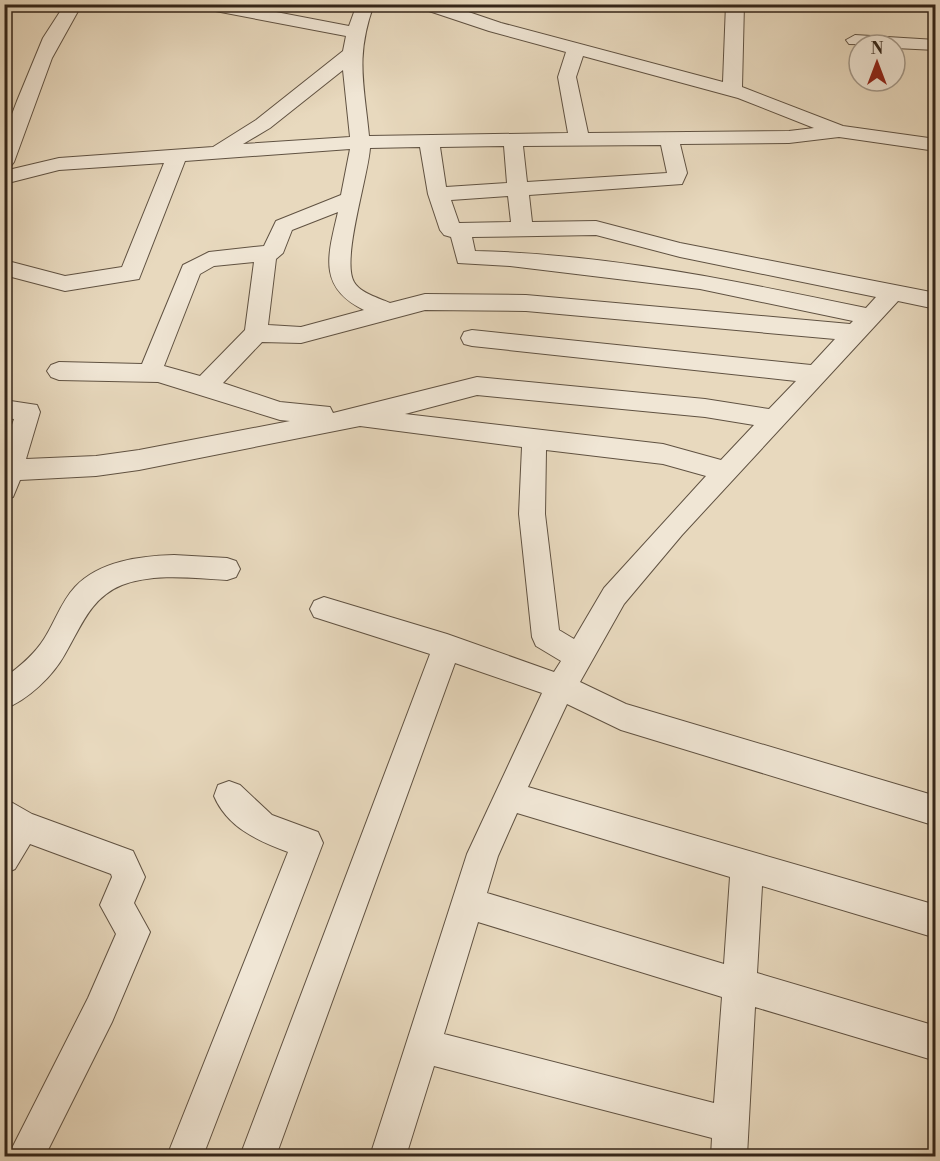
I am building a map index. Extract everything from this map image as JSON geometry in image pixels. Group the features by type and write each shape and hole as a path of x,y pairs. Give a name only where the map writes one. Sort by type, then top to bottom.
{"street":[{"path":"4,162 46,52 59,24 74,4"},
{"path":"205,4 354,32"},
{"path":"366,4 354,32 349,64 360,142 339,266 341,280 348,290 388,312"},
{"path":"426,4 745,94 839,131 936,145"},
{"path":"732,92 735,4"},
{"path":"907,43 936,45"},
{"path":"576,48 567,77 579,140"},
{"path":"217,152 263,124 351,54"},
{"path":"4,178 59,164 360,142 789,137 839,131"},
{"path":"438,194 675,179 677,174 669,138"},
{"path":"513,140 520,189 522,228"},
{"path":"429,141 438,194 451,230 596,228 680,250 936,302"},
{"path":"4,267 26,269 58,283 73,284 103,276 131,274 148,225 178,154"},
{"path":"150,373 191,270 208,259 272,253 283,226 351,199"},
{"path":"460,230 466,258 510,259 700,281 863,325"},
{"path":"205,386 256,333 266,253"},
{"path":"388,1156 483,854 547,711 578,657 614,596 725,471 893,293"},
{"path":"256,333 301,336 425,302 526,303 863,325"},
{"path":"472,338 817,374"},
{"path":"59,371 150,373 205,386 280,411 355,417 663,454 725,471"},
{"path":"4,409 28,412 8,480 139,460 355,417 477,386 705,408 775,419"},
{"path":"535,440 530,517 546,637 578,657"},
{"path":"4,696 41,665 88,591 107,578 133,570 197,567 227,569"},
{"path":"324,609 447,647 561,687 621,716 936,811"},
{"path":"258,1156 447,647"},
{"path":"185,1156 307,843 262,828 229,796"},
{"path":"509,796 936,922"},
{"path":"4,858 14,820 122,862 129,877 116,905 134,932 100,1010 26,1156"},
{"path":"423,1046 729,1141 747,868"},
{"path":"468,903 936,1044"}]}
